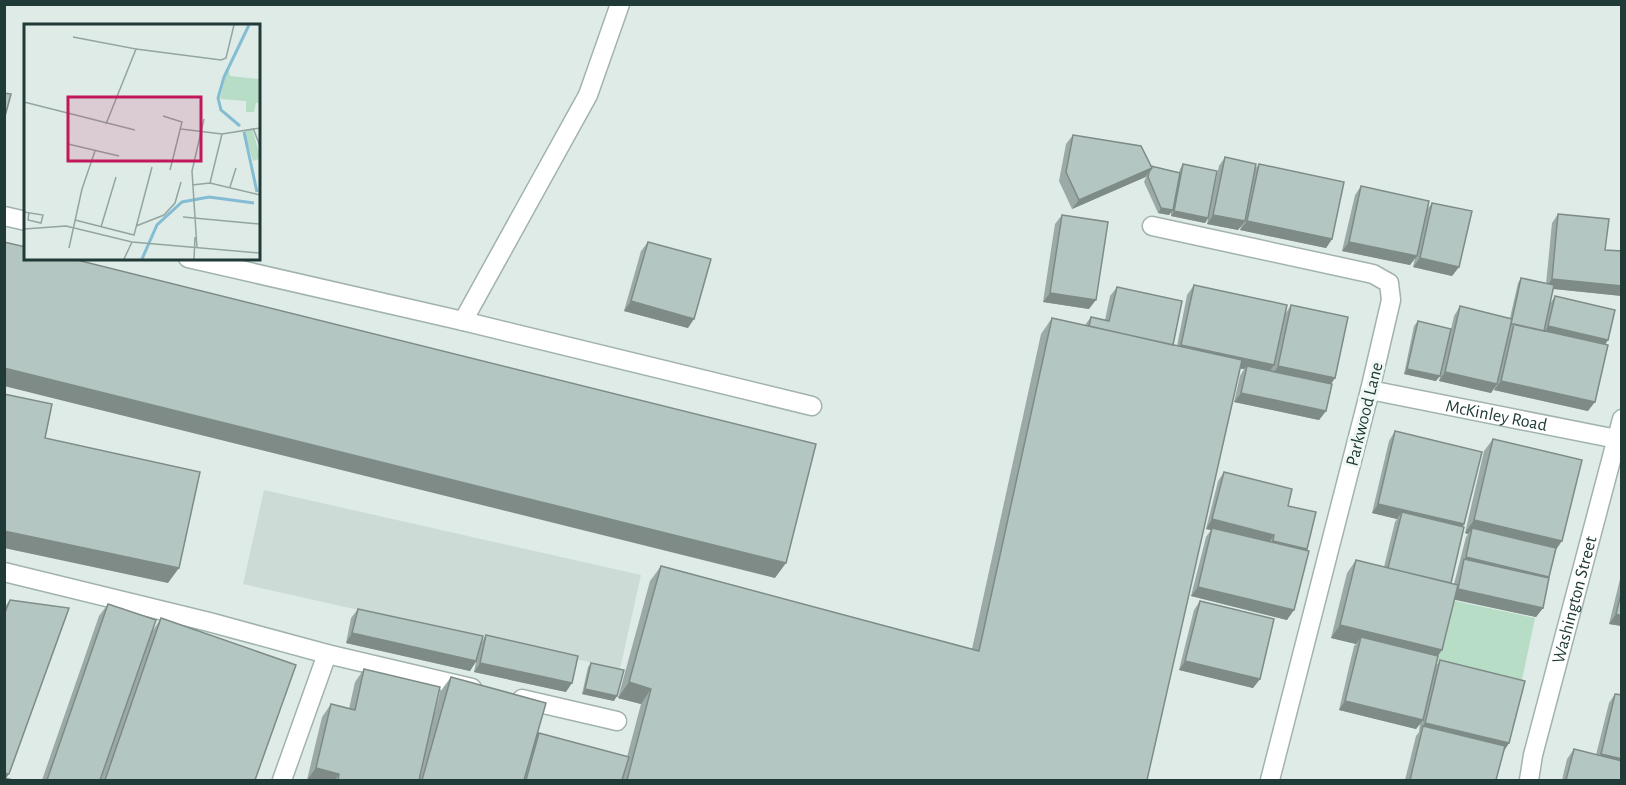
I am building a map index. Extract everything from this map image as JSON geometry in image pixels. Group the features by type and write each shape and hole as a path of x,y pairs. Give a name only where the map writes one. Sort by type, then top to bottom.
{"street":[{"path":"463,321 588,95 620,4"},
{"path":"4,216 24,221"},
{"name":"Parkwood Lane","path":"1152,226 1373,274 1389,283 1391,300 1370,390 1270,780"},
{"path":"197,260 463,321 812,406"},
{"name":"McKinley Road","path":"1370,390 1619,440"},
{"name":"Washington Street","path":"1528,780 1619,440 1622,419"},
{"path":"4,572 327,654 617,721"},
{"path":"282,780 327,654"}],"shaded area":[{"path":"264,490 641,575 620,669 243,584"}],"green space":[{"path":"1450,600 1535,618 1522,680 1437,662"}],"building":[{"path":"4,93 11,94 4,120"},
{"path":"1073,135 1141,146 1152,168 1079,200 1066,172"},
{"path":"1225,157 1256,164 1245,221 1213,215"},
{"path":"1183,164 1217,171 1208,218 1174,211"},
{"path":"1259,164 1344,182 1332,239 1247,221"},
{"path":"1151,166 1180,173 1173,210 1161,208 1148,177"},
{"path":"1361,186 1429,201 1417,256 1349,242"},
{"path":"1432,203 1472,211 1459,267 1420,258"},
{"path":"1558,214 1609,219 1605,250 1622,251 1622,286 1552,279"},
{"path":"1062,215 1108,222 1096,300 1050,293"},
{"path":"4,242 24,247 24,260 77,260 816,444 786,563 4,368"},
{"path":"648,242 711,259 694,319 631,301"},
{"path":"1521,278 1554,285 1544,331 1511,324"},
{"path":"1194,285 1287,305 1274,365 1181,345"},
{"path":"1117,287 1182,301 1173,345 1089,326 1091,317 1109,321"},
{"path":"1555,296 1615,310 1608,340 1548,326"},
{"path":"1291,305 1348,317 1335,378 1278,366"},
{"path":"1460,306 1512,319 1497,384 1445,372"},
{"path":"1052,318 1242,360 1147,780 627,780 651,689 629,682 661,566 979,651"},
{"path":"1418,321 1451,329 1440,376 1407,369"},
{"path":"1514,324 1608,345 1595,402 1501,381"},
{"path":"1247,366 1332,384 1326,411 1241,393"},
{"path":"4,394 52,404 45,438 200,472 179,568 4,531"},
{"path":"1395,431 1482,452 1464,524 1378,504"},
{"path":"1493,439 1582,460 1562,541 1474,520"},
{"path":"1224,472 1292,489 1288,506 1316,512 1307,549 1273,541 1274,535 1212,519"},
{"path":"1402,512 1464,527 1451,583 1388,568"},
{"path":"1212,528 1309,551 1294,610 1198,587"},
{"path":"1472,528 1556,548 1549,577 1466,557"},
{"path":"1464,559 1549,578 1543,608 1458,589"},
{"path":"1356,560 1458,585 1442,650 1340,625"},
{"path":"1622,590 1622,616 1616,614"},
{"path":"10,600 69,608 9,774 4,773 4,615"},
{"path":"1200,601 1274,619 1260,679 1185,661"},
{"path":"108,604 156,620 100,780 47,780"},
{"path":"358,609 483,636 476,661 352,633"},
{"path":"161,618 296,665 255,780 105,780"},
{"path":"486,635 578,656 572,683 480,663"},
{"path":"1361,637 1438,656 1423,720 1345,701"},
{"path":"1440,660 1525,681 1509,743 1425,723"},
{"path":"591,663 624,670 617,696 585,689"},
{"path":"364,669 440,687 419,780 338,780 339,774 316,768 331,704 355,710"},
{"path":"451,677 546,703 524,780 422,780"},
{"path":"1615,694 1622,695 1622,759 1601,754"},
{"path":"1423,726 1505,746 1496,780 1410,780"},
{"path":"539,733 629,757 622,780 526,780"},
{"path":"1574,749 1622,761 1622,780 1566,780"}]}
